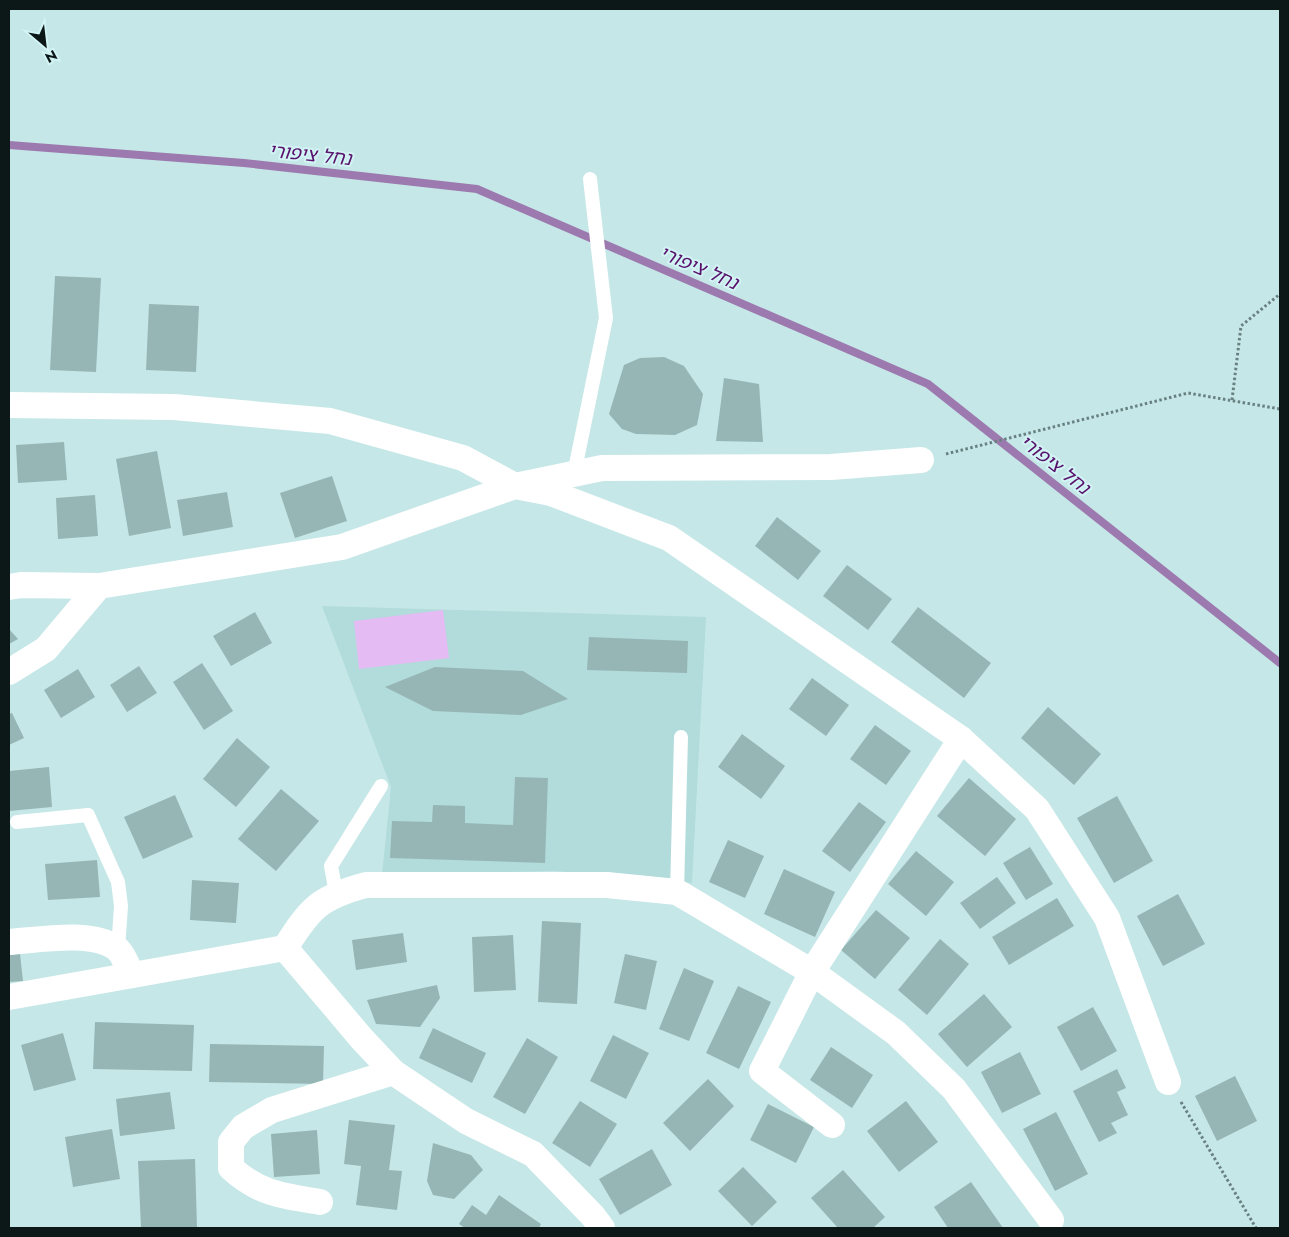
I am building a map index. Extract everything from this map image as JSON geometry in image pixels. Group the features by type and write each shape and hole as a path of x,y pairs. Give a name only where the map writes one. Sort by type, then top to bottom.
{"street":[{"path":"9,406 174,407 330,421 463,458 515,486 551,493 669,538 961,739 1037,809 1107,918 1168,1082"},
{"path":"9,588 21,585 99,586 342,547 515,486 602,468 831,467 921,460"},
{"path":"9,672 46,648 99,586"},
{"path":"832,1125 762,1071 812,972 961,739"},
{"path":"9,997 285,948 316,906 336,893 366,885 607,885 677,892 812,972 896,1033 954,1089 1051,1220"},
{"path":"9,942 60,938 94,938 118,949 132,975"},
{"path":"285,948 362,1039 393,1072 466,1122 533,1154 593,1216 602,1228"},
{"path":"320,1202 278,1196 246,1182 231,1168 231,1142 243,1127 272,1110 393,1072"}],"lane":[{"path":"574,474 606,318 590,179"},
{"path":"677,892 681,736"},
{"path":"336,893 331,866 381,786"},
{"path":"17,822 88,815 118,882 121,906 118,949"}],"path":[{"path":"1232,400 1241,326 1280,294"},
{"path":"921,460 1188,392 1280,409"},
{"path":"1168,1082 1256,1228"}],"shaded area":[{"path":"322,606 706,617 692,883 555,871 382,875 391,787"},
{"path":"443,610 449,658 359,669 354,621"}],"building":[{"path":"55,276 101,278 96,372 50,370"},
{"path":"149,304 199,306 196,372 146,370"},
{"path":"664,357 684,366 703,394 697,425 675,435 636,434 622,429 609,414 624,365 640,358"},
{"path":"724,378 759,384 763,442 716,441"},
{"path":"64,442 67,480 18,483 16,445"},
{"path":"157,451 171,528 129,536 116,459"},
{"path":"332,476 347,521 295,538 280,493"},
{"path":"227,492 233,527 183,536 177,500"},
{"path":"95,495 98,536 58,539 56,498"},
{"path":"777,517 821,551 798,580 755,546"},
{"path":"847,565 892,599 868,630 823,596"},
{"path":"918,607 991,663 964,698 891,642"},
{"path":"255,612 272,643 231,666 213,636"},
{"path":"9,629 18,639 9,644"},
{"path":"589,637 688,641 687,673 587,670"},
{"path":"202,663 233,711 204,730 173,682"},
{"path":"139,666 157,693 127,712 110,685"},
{"path":"435,667 523,671 568,699 521,715 433,711 385,687"},
{"path":"78,669 95,697 61,718 44,690"},
{"path":"812,678 849,705 826,736 789,709"},
{"path":"1048,707 1101,754 1074,785 1021,738"},
{"path":"12,713 24,738 9,745 9,714"},
{"path":"875,725 911,751 886,785 850,759"},
{"path":"742,734 785,766 761,799 718,767"},
{"path":"237,738 270,767 236,807 203,779"},
{"path":"49,767 52,807 9,811 9,771"},
{"path":"515,777 548,778 545,863 390,858 392,821 432,822 433,805 465,806 465,823 513,825"},
{"path":"969,778 1016,819 985,856 937,816"},
{"path":"281,789 319,821 276,871 238,839"},
{"path":"175,795 193,837 143,859 124,817"},
{"path":"1117,796 1153,861 1114,883 1077,818"},
{"path":"859,802 886,822 850,872 822,851"},
{"path":"728,840 764,856 745,898 709,882"},
{"path":"1030,847 1053,884 1026,900 1003,863"},
{"path":"916,851 954,882 926,916 888,884"},
{"path":"97,860 100,897 48,900 45,864"},
{"path":"784,869 835,892 815,937 764,914"},
{"path":"997,877 1016,903 980,929 960,903"},
{"path":"192,880 239,883 236,923 190,920"},
{"path":"1178,894 1205,944 1163,966 1137,916"},
{"path":"1057,898 1074,926 1009,965 992,937"},
{"path":"876,910 910,938 875,979 841,950"},
{"path":"542,921 581,923 577,1004 538,1002"},
{"path":"403,933 407,962 356,970 352,940"},
{"path":"513,935 516,990 474,992 472,937"},
{"path":"940,939 969,964 927,1015 898,990"},
{"path":"20,954 23,981 9,982 9,955"},
{"path":"625,954 657,961 646,1010 614,1003"},
{"path":"684,968 714,981 689,1041 659,1029"},
{"path":"437,985 440,998 420,1027 376,1024 367,1000"},
{"path":"738,986 771,1002 739,1069 706,1053"},
{"path":"984,994 1012,1027 967,1067 938,1034"},
{"path":"1093,1007 1117,1051 1081,1071 1057,1027"},
{"path":"95,1022 194,1025 192,1071 93,1069"},
{"path":"433,1028 486,1053 472,1083 419,1058"},
{"path":"63,1033 76,1080 34,1091 21,1045"},
{"path":"613,1035 649,1053 626,1099 590,1081"},
{"path":"527,1038 558,1057 525,1114 493,1097"},
{"path":"210,1044 324,1046 323,1084 209,1082"},
{"path":"831,1047 873,1075 852,1108 810,1080"},
{"path":"1020,1052 1041,1094 1002,1113 981,1072"},
{"path":"1117,1069 1126,1088 1117,1092 1128,1115 1111,1123 1117,1133 1099,1142 1073,1091"},
{"path":"1235,1076 1257,1121 1217,1141 1195,1096"},
{"path":"708,1079 734,1106 690,1151 663,1123"},
{"path":"170,1092 175,1129 120,1136 116,1099"},
{"path":"580,1101 617,1124 590,1167 552,1143"},
{"path":"906,1101 938,1142 899,1172 867,1131"},
{"path":"768,1104 814,1127 796,1163 750,1140"},
{"path":"1056,1112 1088,1174 1055,1191 1023,1129"},
{"path":"349,1120 395,1125 389,1170 402,1171 397,1210 356,1205 361,1166 344,1164"},
{"path":"112,1129 120,1179 73,1187 65,1137"},
{"path":"317,1130 320,1174 274,1177 271,1134"},
{"path":"433,1143 471,1155 483,1170 454,1199 433,1195 427,1181"},
{"path":"652,1149 672,1185 620,1215 599,1179"},
{"path":"195,1159 197,1228 141,1228 138,1161"},
{"path":"743,1167 777,1202 752,1226 718,1191"},
{"path":"843,1170 885,1217 873,1228 838,1228 811,1198"},
{"path":"971,1182 1003,1228 948,1228 934,1207"},
{"path":"499,1195 541,1224 539,1228 465,1228 459,1224 472,1205 486,1215"}],"waterway":[{"name":"נחל ציפורי","path":"9,145 244,163 477,189 928,384 1280,663"}]}
